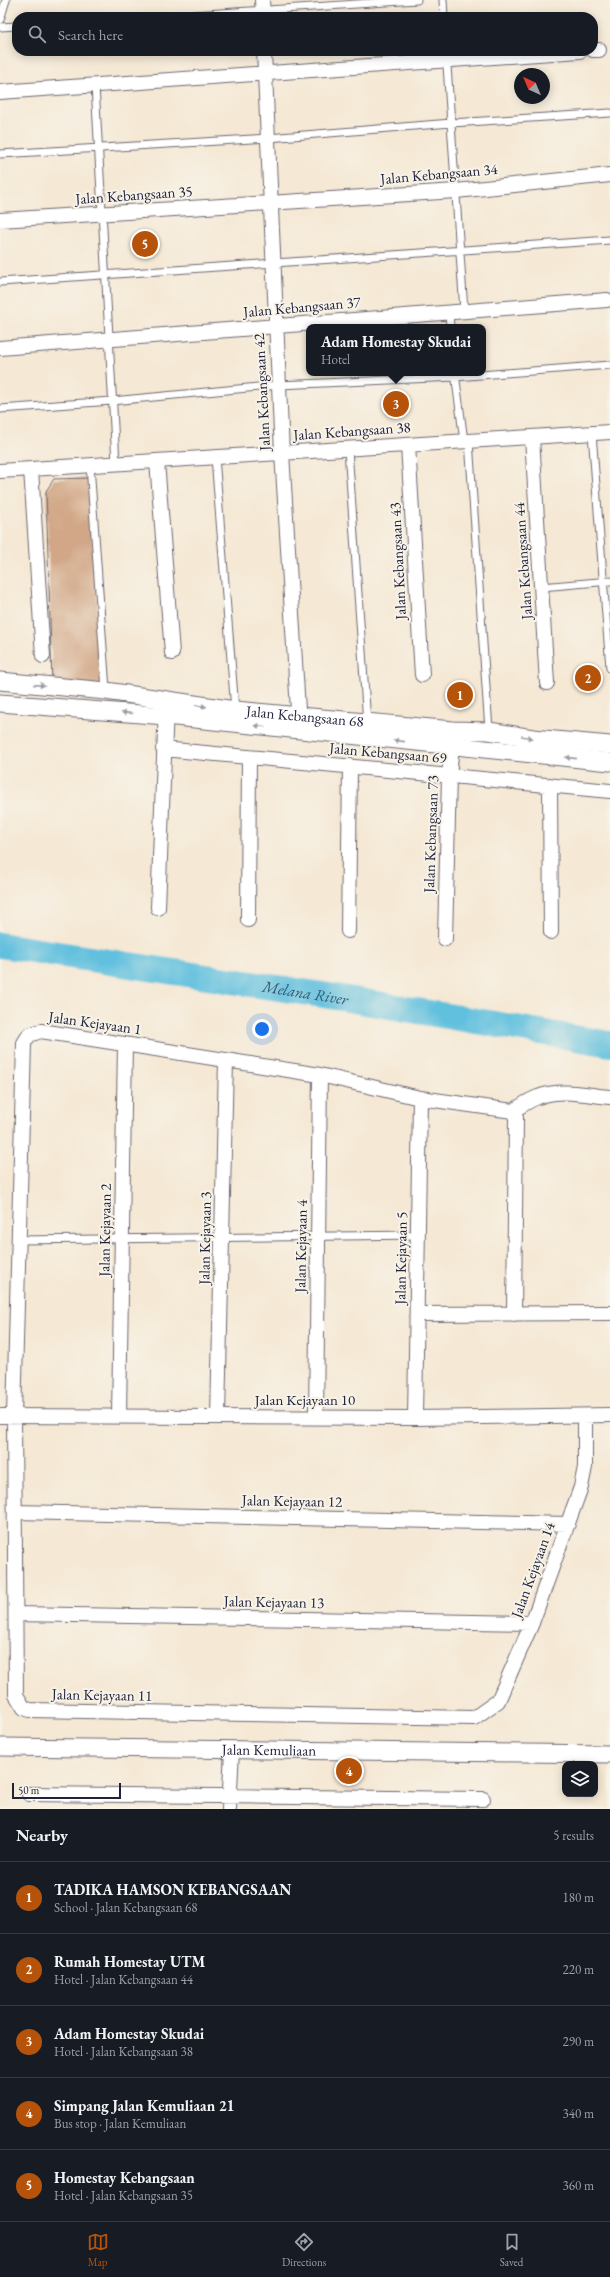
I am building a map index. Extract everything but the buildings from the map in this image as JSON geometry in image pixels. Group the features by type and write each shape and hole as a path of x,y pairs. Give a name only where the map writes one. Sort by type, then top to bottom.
{"street":[{"name":"Jalan Kebangsaan 42","path":"264,56 282,453 300,724"},
{"path":"0,92 265,73 447,56"},
{"name":"Jalan Kebangsaan 34","path":"271,204 456,191 610,175"},
{"name":"Jalan Kebangsaan 35","path":"0,220 271,204"},
{"name":"Jalan Kebangsaan 37","path":"0,348 607,300"},
{"name":"Jalan Kebangsaan 38","path":"0,471 610,432"},
{"name":"Jalan Kebangsaan 44","path":"532,437 547,683"},
{"name":"Jalan Kebangsaan 43","path":"408,445 422,674"},
{"path":"157,461 172,652"},
{"path":"31,469 43,656"},
{"name":"Jalan Kebangsaan 68","path":"0,681 106,691 166,708 300,724 452,738 489,731 533,738 610,746"},
{"name":"Jalan Kebangsaan 68","path":"0,702 235,710 300,724 367,723 452,738 610,762"},
{"path":"158,908 163,749 166,708"},
{"name":"Jalan Kebangsaan 73","path":"445,939 449,776 452,738"},
{"name":"Jalan Kebangsaan 69","path":"163,749 610,791"},
{"path":"248,920 249,758"},
{"path":"348,931 350,766"},
{"path":"550,785 551,932"},
{"name":"Jalan Kejayaan 1","path":"7,1416 19,1240 24,1043 29,1035 41,1031 320,1075 420,1098"},
{"name":"Jalan Kejayaan 2","path":"119,1416 125,1044"},
{"name":"Jalan Kejayaan 3","path":"218,1417 226,1060"},
{"name":"Jalan Kejayaan 4","path":"316,1417 320,1075"},
{"path":"420,1098 513,1110 537,1097 552,1093 568,1092 610,1097"},
{"name":"Jalan Kejayaan 5","path":"415,1418 420,1098"},
{"path":"513,1110 516,1118 514,1314"},
{"path":"417,1314 610,1313"},
{"name":"Jalan Kejayaan 10","path":"7,1416 415,1418 610,1415"},
{"name":"Jalan Kejayaan 11","path":"7,1416 15,1512 16,1695 24,1708 30,1710 474,1718"},
{"name":"Jalan Kejayaan 14","path":"474,1718 498,1701 532,1623 581,1487 585,1467 585,1416"},
{"name":"Jalan Kejayaan 12","path":"15,1512 568,1524"},
{"name":"Jalan Kejayaan 13","path":"16,1614 532,1623"},
{"name":"Jalan Kemuliaan","path":"0,1747 610,1754"},
{"path":"229,1802 232,1750"},
{"path":"29,1794 229,1802 369,1803 483,1800"}],"lane":[{"path":"0,20 6,0"},
{"path":"225,12 417,0"},
{"path":"443,0 444,12"},
{"path":"0,27 12,26"},
{"path":"447,56 464,311"},
{"path":"95,85 116,463"},
{"path":"0,154 268,138 451,123 610,113"},
{"path":"0,282 610,240"},
{"path":"449,312 450,324"},
{"path":"486,373 610,365"},
{"path":"0,409 112,401 279,385 437,376"},
{"path":"455,376 466,441 489,731"},
{"path":"592,433 607,582 610,668"},
{"path":"348,449 367,723"},
{"path":"215,457 235,710"},
{"path":"90,465 106,691"},
{"path":"541,587 607,582"},
{"path":"19,1240 419,1234"}],"waterway":[{"name":"Melana River","path":"0,945 342,998 610,1044"}],"place":[{"name":"Homestay Kebangsaan","path":"145,244"},
{"name":"Adam Homestay Skudai","path":"396,404"},
{"name":"Rumah Homestay UTM","path":"588,678"},
{"name":"TADIKA HAMSON KEBANGSAAN","path":"460,695"},
{"name":"Simpang Jalan Kemuliaan 21","path":"349,1771"}]}
